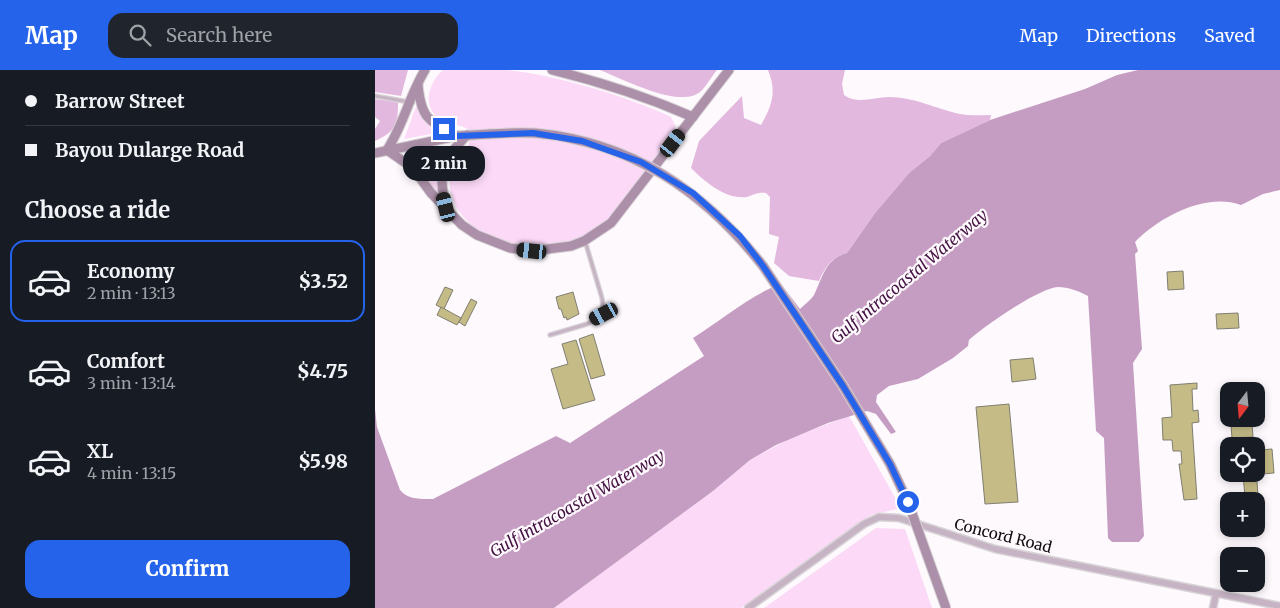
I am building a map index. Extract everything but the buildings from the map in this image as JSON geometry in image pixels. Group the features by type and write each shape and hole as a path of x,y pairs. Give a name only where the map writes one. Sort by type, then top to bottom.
{"main road":[{"path":"387,150 399,131 417,82 425,70"},
{"path":"552,70 606,84 660,102 693,117"},
{"path":"387,150 413,168 431,193 462,225 477,235 511,248 532,251 553,249 584,241 611,222 729,70"},
{"path":"417,82 420,103 424,114 431,122 457,136"},
{"path":"375,153 467,135 533,133 561,136 603,147 650,166 693,193 740,236 763,266 843,386 882,449 901,487 946,608"},
{"path":"446,207 441,189 441,171 451,151 467,135"}],"street":[{"name":"Concord Road","path":"748,608 865,524 873,519 885,516 899,518 995,549 1280,606"},
{"path":"1213,608 1217,594"}],"lane":[{"path":"375,96 409,102"},
{"path":"550,335 587,324 604,314 603,298 584,241"}],"shaded area":[{"path":"375,70 408,70 401,96 375,92"},
{"path":"443,70 504,70 523,72 589,87 633,101 671,117 675,125 675,135 612,215 591,233 577,240 561,244 527,246 510,243 493,238 479,230 466,220 454,202 449,181 450,170 453,160 459,152 469,145 468,129 442,121 435,116 431,109 429,96 431,88"},
{"path":"600,70 717,70 700,92 691,96 679,97 651,91"},
{"path":"768,70 845,70 842,84 844,95 849,98 855,100 889,97 908,99 960,114 991,115 990,120 941,143 930,156 909,173 875,213 847,253 837,257 830,263 819,281 789,276 774,263 779,237 769,234 770,197 766,193 758,193 747,197 731,196 709,184 691,168 699,141 742,96 744,118 761,125 768,111 773,92"},
{"path":"375,99 398,102 396,122 392,130 375,141 375,129 380,121 375,117"},
{"path":"417,104 425,122 436,133 404,139"},
{"path":"451,147 439,192 437,192 407,155"},
{"path":"849,416 901,508 871,515 741,608 554,608 713,491 750,460 791,438"},
{"path":"876,528 905,529 932,608 764,608"}],"water":[{"name":"Gulf Intracoastal Waterway","path":"1138,70 1280,70 1280,190 1263,194 1241,205 1213,202 1198,204 1184,209 1157,224 1135,242 1138,251 1135,254 1142,349 1133,363 1144,536 1139,542 1112,542 1108,538 1104,438 1096,431 1088,296 1081,292 1058,287 1038,294 999,317 969,340 968,346 953,358 918,379 889,386 877,395 876,402 896,432 891,434 876,414 867,411 828,423 776,445 750,460 713,491 554,608 375,608 375,409 377,427 400,490 407,496 415,498 433,499 556,436 570,443 704,356 693,338 758,295 781,284 800,309 814,295 829,264 847,253 875,213 909,173 930,156 941,143 990,120 1085,89 1117,75"}],"route":[{"path":"444,129 457,136 533,133 561,136 582,141 631,157 650,166 693,193 740,236 763,266 843,386 882,449 908,502"}]}
